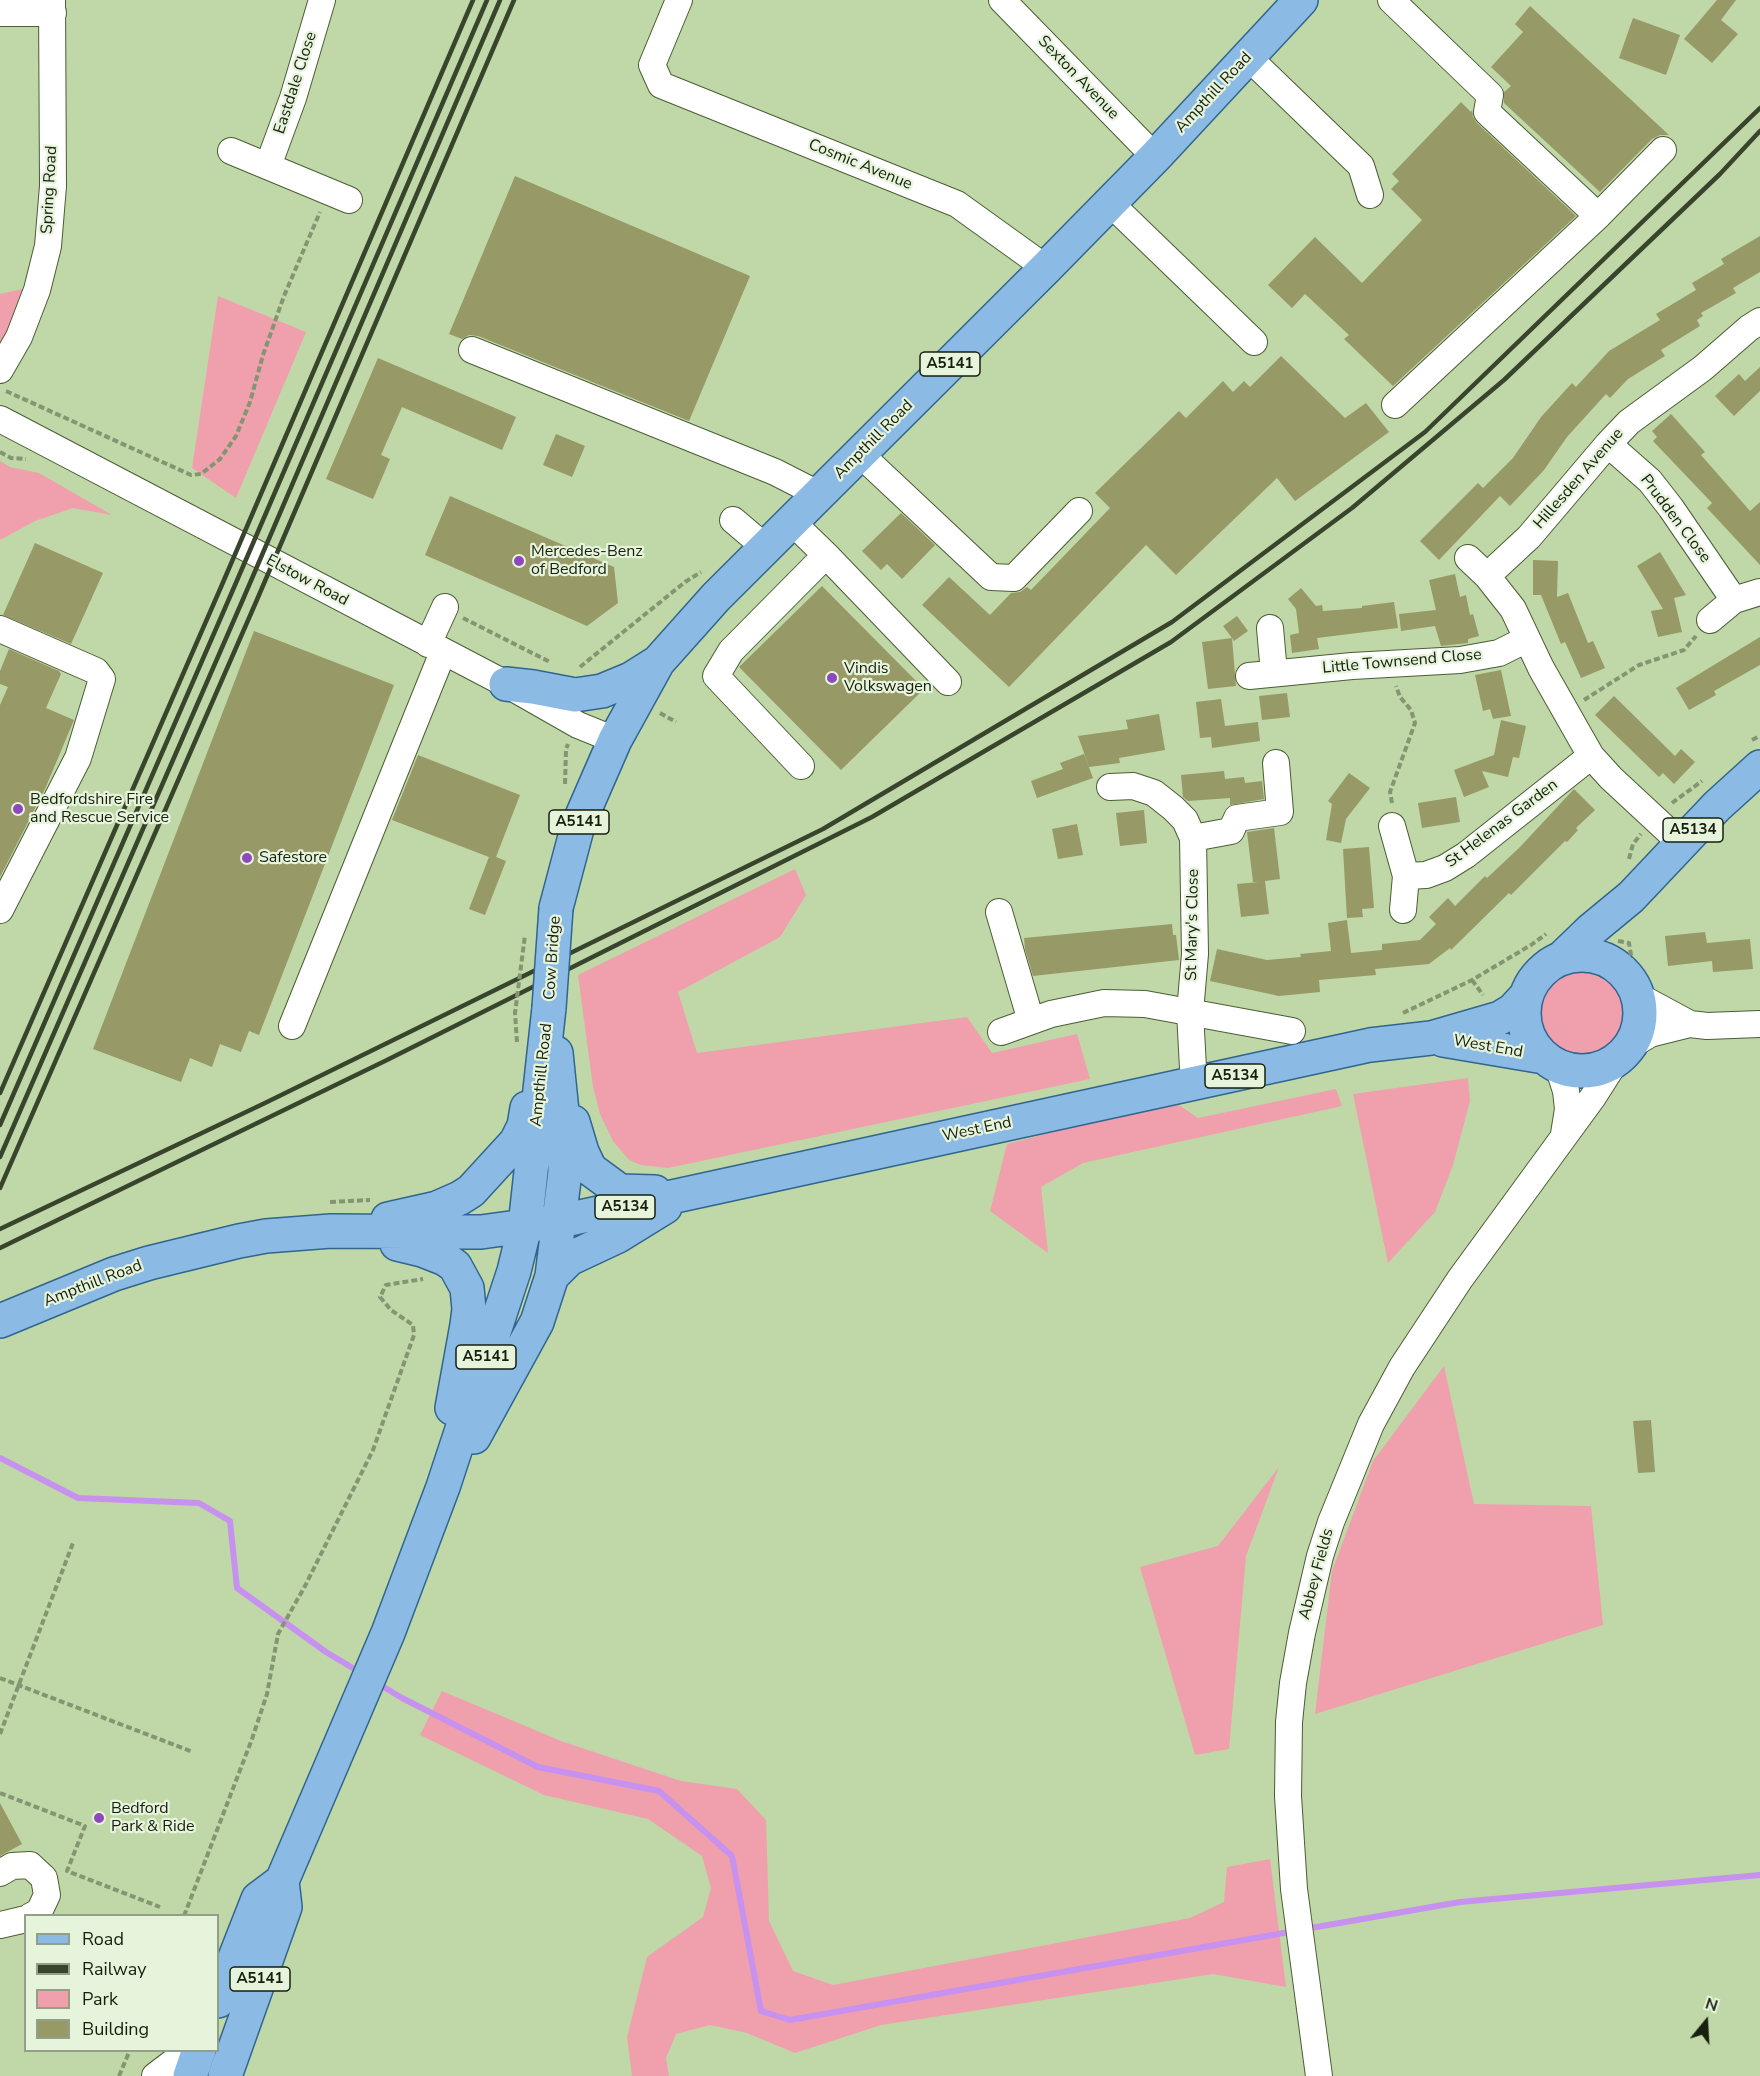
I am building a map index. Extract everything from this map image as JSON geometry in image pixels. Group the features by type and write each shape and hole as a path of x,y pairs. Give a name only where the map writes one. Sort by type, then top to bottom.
{"main road":[{"name":"Ampthill Road","path":"556,908 578,825 615,740 658,662 716,597 1155,157 1301,0"},
{"path":"506,684 575,696 602,691 631,679 658,662"},
{"name":"A5134","path":"1526,996 1545,968 1556,944 1622,963 1627,882 1681,843 1760,767"},
{"name":"Cow Bridge","path":"549,1008 556,908"},
{"path":"1556,944 1622,963 1639,1022 1622,1055"},
{"path":"1526,996 1523,1009 1529,1040 1551,1062"},
{"name":"West End","path":"525,1226 561,1221 1370,1045 1431,1038 1500,1018 1513,1010 1526,996"},
{"name":"Ampthill Road","path":"0,1322 114,1274 149,1263 252,1238 331,1231 465,1233 525,1226 549,1008"},
{"name":"Ampthill Road","path":"331,1231 437,1208 460,1198 479,1184 516,1142 524,1126 549,1008"},
{"path":"443,1487 485,1419 528,1341 544,1305 552,1276 561,1221 565,1172 560,1078 549,1008"},
{"name":"West End","path":"1431,1038 1551,1062"},
{"name":"A5134","path":"1551,1062 1573,1071 1588,1072 1601,1070 1622,1055"},
{"path":"560,1078 582,1152 591,1169 620,1191 690,1192"},
{"path":"552,1276 569,1259 618,1236 690,1192"},
{"name":"A5141","path":"225,2076 285,1907 282,1881 388,1633 443,1487 514,1271 525,1226"},
{"path":"331,1231 434,1253 454,1266 462,1276 467,1288 469,1309 452,1408 443,1487"},
{"name":"A5141","path":"219,1998 258,1899 282,1881"}],"street":[{"name":"Eastdale Close","path":"268,166 293,98 322,0"},
{"name":"Cosmic Avenue","path":"679,0 651,65 661,85 957,204 1046,268"},
{"name":"Sexton Avenue","path":"1002,0 1155,157"},
{"path":"1390,0 1490,95 1487,112 1598,216"},
{"path":"0,13 53,6"},
{"name":"Spring Road","path":"0,370 19,338 48,246 53,186 53,6"},
{"path":"1248,57 1361,166 1370,195"},
{"path":"1395,405 1598,216 1663,150"},
{"path":"231,151 339,196"},
{"path":"1110,203 1254,342"},
{"name":"Hillesden Avenue","path":"1487,576 1529,537 1629,422 1703,368 1760,321"},
{"path":"472,350 775,472 820,495"},
{"name":"Elstow Road","path":"0,420 506,684 578,725 615,740"},
{"name":"Prudden Close","path":"1608,444 1650,482 1671,508 1734,600"},
{"path":"860,454 991,577 1014,578 1079,511"},
{"path":"733,520 766,548"},
{"path":"792,522 948,682"},
{"path":"801,766 716,676 730,651 826,555"},
{"path":"1468,558 1487,576 1513,609 1565,711 1591,756 1611,778 1681,843"},
{"path":"1710,620 1734,600 1760,592"},
{"path":"292,1026 435,648 444,610"},
{"name":"Little Townsend Close","path":"1270,628 1261,675 1352,666 1460,660 1499,653 1527,639"},
{"path":"0,629 96,671 102,679 78,758 0,910"},
{"name":"St Helenas Garden","path":"1406,876 1426,874 1445,868 1466,855 1591,756"},
{"path":"1193,838 1231,831 1237,818 1280,812 1276,763"},
{"name":"St Mary's Close","path":"1110,787 1133,786 1154,794 1173,807 1185,820 1193,838 1195,954 1190,1012 1196,1084"},
{"path":"1392,825 1406,876 1403,909"},
{"path":"999,912 1031,1021"},
{"path":"1622,963 1690,1024"},
{"path":"1001,1032 1051,1014 1104,1003 1145,1004 1292,1031"},
{"path":"1622,1055 1650,1034 1690,1024 1707,1026 1760,1024"},
{"name":"Abbey Fields","path":"1319,2076 1294,1889 1288,1796 1289,1722 1304,1623 1317,1564 1331,1522 1371,1424 1402,1367 1460,1279 1622,1055"},
{"name":"Abbey Fields","path":"1551,1062 1566,1091 1568,1109 1564,1135"},
{"path":"0,1873 12,1866 30,1865 44,1878 47,1895 39,1911 34,1914"},
{"path":"0,1925 24,1919"},
{"path":"155,2076 176,2060 189,2063"}],"path":[{"path":"0,388 191,475 201,474 220,459 236,436 250,402 263,355 284,296 339,196"},
{"path":"571,669 578,669 685,582 702,572"},
{"path":"444,610 469,620 553,663"},
{"path":"1565,711 1604,690 1639,665 1684,650 1710,620"},
{"path":"1392,825 1393,806 1390,792 1415,723 1411,710 1400,697 1396,685 1398,665"},
{"path":"1627,882 1633,843 1655,819"},
{"path":"517,1042 515,1013 527,928"},
{"path":"1629,943 1632,961 1622,963 1629,943"},
{"path":"1403,1014 1472,980 1531,945 1556,944"},
{"path":"1472,980 1500,1018"},
{"path":"185,1914 267,1694 278,1634 305,1586 373,1450 414,1335 413,1325 391,1310 380,1297 386,1286 432,1277"},
{"path":"0,1734 73,1543"},
{"path":"0,1678 193,1752"},
{"path":"0,1793 85,1826 68,1871 160,1907"},
{"path":"119,2076 129,2052"}],"green space":[{"path":"31,287 0,351 0,294"},
{"path":"218,296 306,332 236,498 192,468"},
{"path":"0,461 10,467 39,473 112,515 73,508 35,521 0,540"},
{"path":"795,869 806,895 780,937 678,992 697,1053 967,1017 992,1053 1077,1034 1090,1079 668,1168 641,1165 629,1160 613,1141 600,1114 593,1087 578,975"},
{"path":"1581,970 1605,977 1617,989 1624,1013 1617,1037 1605,1049 1581,1056 1557,1049 1545,1037 1538,1013 1545,989 1557,977"},
{"path":"1468,1078 1470,1101 1453,1165 1435,1212 1388,1263 1353,1094"},
{"path":"1336,1089 1342,1106 1083,1163 1041,1187 1048,1253 990,1211 1007,1144 1173,1101 1198,1118"},
{"path":"1444,1366 1474,1504 1591,1506 1603,1625 1315,1714 1332,1571 1373,1461"},
{"path":"1279,1467 1246,1556 1229,1749 1195,1755 1140,1567 1218,1546"},
{"path":"442,1691 561,1741 681,1781 737,1789 766,1820 769,1921 793,1971 833,1985 1190,1918 1224,1902 1227,1867 1270,1859 1286,1987 1213,1974 881,2025 795,2053 747,2033 710,2025 676,2034 666,2058 669,2076 632,2076 627,2037 647,1957 703,1917 711,1888 702,1856 648,1819 544,1795 420,1735"}],"building":[{"path":"1717,0 1736,0 1721,20 1738,34 1712,63 1684,39"},
{"path":"1530,6 1669,135 1660,135 1652,139 1600,192 1504,103 1504,92 1511,86 1491,67 1523,32 1515,24"},
{"path":"1633,18 1680,35 1666,75 1619,58"},
{"path":"1461,102 1471,112 1472,110 1477,123 1576,216 1393,386 1344,339 1349,335 1305,294 1292,308 1268,285 1315,237 1362,283 1422,220 1391,189 1399,181 1392,174"},
{"path":"515,176 750,276 689,421 478,336 469,335 462,339 449,334"},
{"path":"1760,236 1760,272 1733,288 1736,293 1701,313 1703,316 1697,320 1700,326 1661,350 1665,356 1628,379 1610,398 1606,394 1567,437 1544,470 1510,506 1500,496 1439,560 1420,541 1478,483 1483,488 1513,458 1541,417 1572,383 1576,387 1609,351 1660,320 1656,314 1696,290 1692,283 1724,264 1721,259"},
{"path":"1281,356 1345,418 1366,403 1389,432 1295,501 1277,478 1176,575 1146,545 1009,687 922,605 949,577 990,615 1011,593 1020,592 1027,587 1031,590 1110,508 1095,493 1179,411 1186,418 1223,381 1233,392 1244,381 1250,387"},
{"path":"378,358 516,417 502,450 402,407 381,455 390,459 373,499 326,479"},
{"path":"1760,367 1760,391 1734,416 1715,396 1739,374 1745,381"},
{"path":"1671,414 1705,452 1701,455 1750,511 1760,502 1760,565 1707,508 1712,503 1653,441 1657,437 1652,431"},
{"path":"556,434 585,446 572,477 543,465"},
{"name":"Mercedes-Benz of Bedford","path":"450,496 614,567 618,603 587,626 425,555"},
{"path":"901,513 935,545 902,579 887,564 881,570 862,551"},
{"path":"35,543 103,573 71,644 3,615"},
{"path":"1660,552 1686,595 1674,598 1682,632 1658,637 1651,611 1663,609 1637,566"},
{"path":"1533,560 1558,561 1557,597 1568,593 1588,643 1593,641 1605,668 1581,678 1565,642 1561,644 1541,595 1533,595"},
{"path":"1455,574 1460,597 1466,595 1470,615 1473,614 1479,636 1468,639 1468,643 1441,646 1435,626 1401,631 1399,614 1436,610 1429,580"},
{"name":"Vindis Volkswagen","path":"822,586 924,689 841,770 739,667"},
{"path":"1301,588 1316,606 1322,605 1323,611 1362,608 1362,606 1394,602 1398,628 1317,638 1319,649 1292,653 1290,635 1299,633 1296,609 1288,599"},
{"path":"1237,616 1248,631 1234,641 1223,626"},
{"name":"Safestore","path":"254,631 394,685 259,1035 249,1031 241,1052 220,1044 212,1067 190,1058 181,1082 93,1049"},
{"path":"1760,637 1760,665 1714,691 1716,695 1689,710 1676,688"},
{"path":"1232,638 1236,686 1208,689 1202,642"},
{"name":"Bedfordshire Fire and Rescue Service","path":"9,649 59,671 61,674 46,708 74,720 45,789 0,877 0,705 8,687 0,684 0,671"},
{"path":"1501,670 1511,716 1493,719 1490,709 1483,711 1475,675"},
{"path":"1287,693 1290,717 1262,720 1259,696"},
{"path":"1614,696 1675,756 1681,749 1695,762 1674,784 1663,773 1659,777 1595,715"},
{"path":"1221,699 1225,726 1258,722 1260,741 1212,748 1211,737 1200,738 1196,702"},
{"path":"1159,714 1165,750 1119,758 1120,763 1089,767 1078,736 1128,729 1126,720"},
{"path":"1501,720 1526,726 1519,758 1513,757 1508,777 1482,771 1489,787 1464,797 1454,770 1494,755"},
{"path":"1084,754 1093,778 1037,798 1031,781 1063,769 1060,763"},
{"path":"418,755 520,795 496,857 506,861 485,915 469,909 489,857 392,820"},
{"path":"1224,771 1225,779 1244,777 1245,783 1262,781 1264,799 1230,805 1230,798 1188,801 1183,797 1181,775"},
{"path":"1349,773 1370,788 1346,819 1341,843 1326,840 1332,804 1328,801"},
{"path":"1574,789 1595,810 1576,828 1578,830 1567,842 1565,841 1511,895 1509,893 1451,950 1450,948 1429,964 1375,969 1376,975 1319,980 1320,992 1279,996 1210,981 1217,949 1267,960 1331,951 1328,923 1347,920 1351,953 1382,950 1382,944 1420,940 1436,924 1429,917 1448,898 1455,906 1485,876 1487,878 1520,847"},
{"path":"1456,797 1460,822 1422,828 1418,803"},
{"path":"1144,810 1147,843 1120,846 1116,813"},
{"path":"1077,824 1083,855 1058,859 1052,829"},
{"path":"1274,828 1280,879 1265,881 1269,914 1241,917 1237,884 1259,882 1253,882 1247,832"},
{"path":"1369,847 1374,908 1362,909 1363,917 1347,918 1343,849"},
{"path":"1172,924 1173,935 1176,935 1179,960 1033,976 1025,949 1024,938"},
{"path":"1705,932 1707,943 1750,939 1753,969 1713,972 1712,961 1668,966 1665,936"},
{"path":"1651,1420 1655,1472 1638,1473 1633,1421"},
{"path":"0,1803 22,1844 0,1856"}],"waterway":[{"path":"0,1458 78,1498 199,1503 230,1521 237,1588 326,1652 361,1673"},
{"path":"377,1683 538,1767 659,1791 732,1856 761,2011 790,2020 1295,1931"},
{"path":"1305,1929 1460,1902 1760,1875"}],"railway":[{"path":"0,1093 221,587 473,0"},
{"path":"0,1125 487,0"},
{"path":"0,1157 244,597 500,0"},
{"path":"0,1188 256,602 514,0"},
{"path":"0,1229 265,1103 823,829 1172,622 1425,432 1760,108"},
{"path":"0,1248 387,1060 872,817 1171,642 1352,508 1504,380 1720,174 1760,131"}],"place":[{"name":"Mercedes-Benz of Bedford","path":"519,561"},
{"name":"Vindis Volkswagen","path":"832,678"},
{"name":"Bedfordshire Fire and Rescue Service","path":"18,809"},
{"name":"Safestore","path":"247,858"},
{"name":"Bedford Park & Ride","path":"99,1818"}]}
